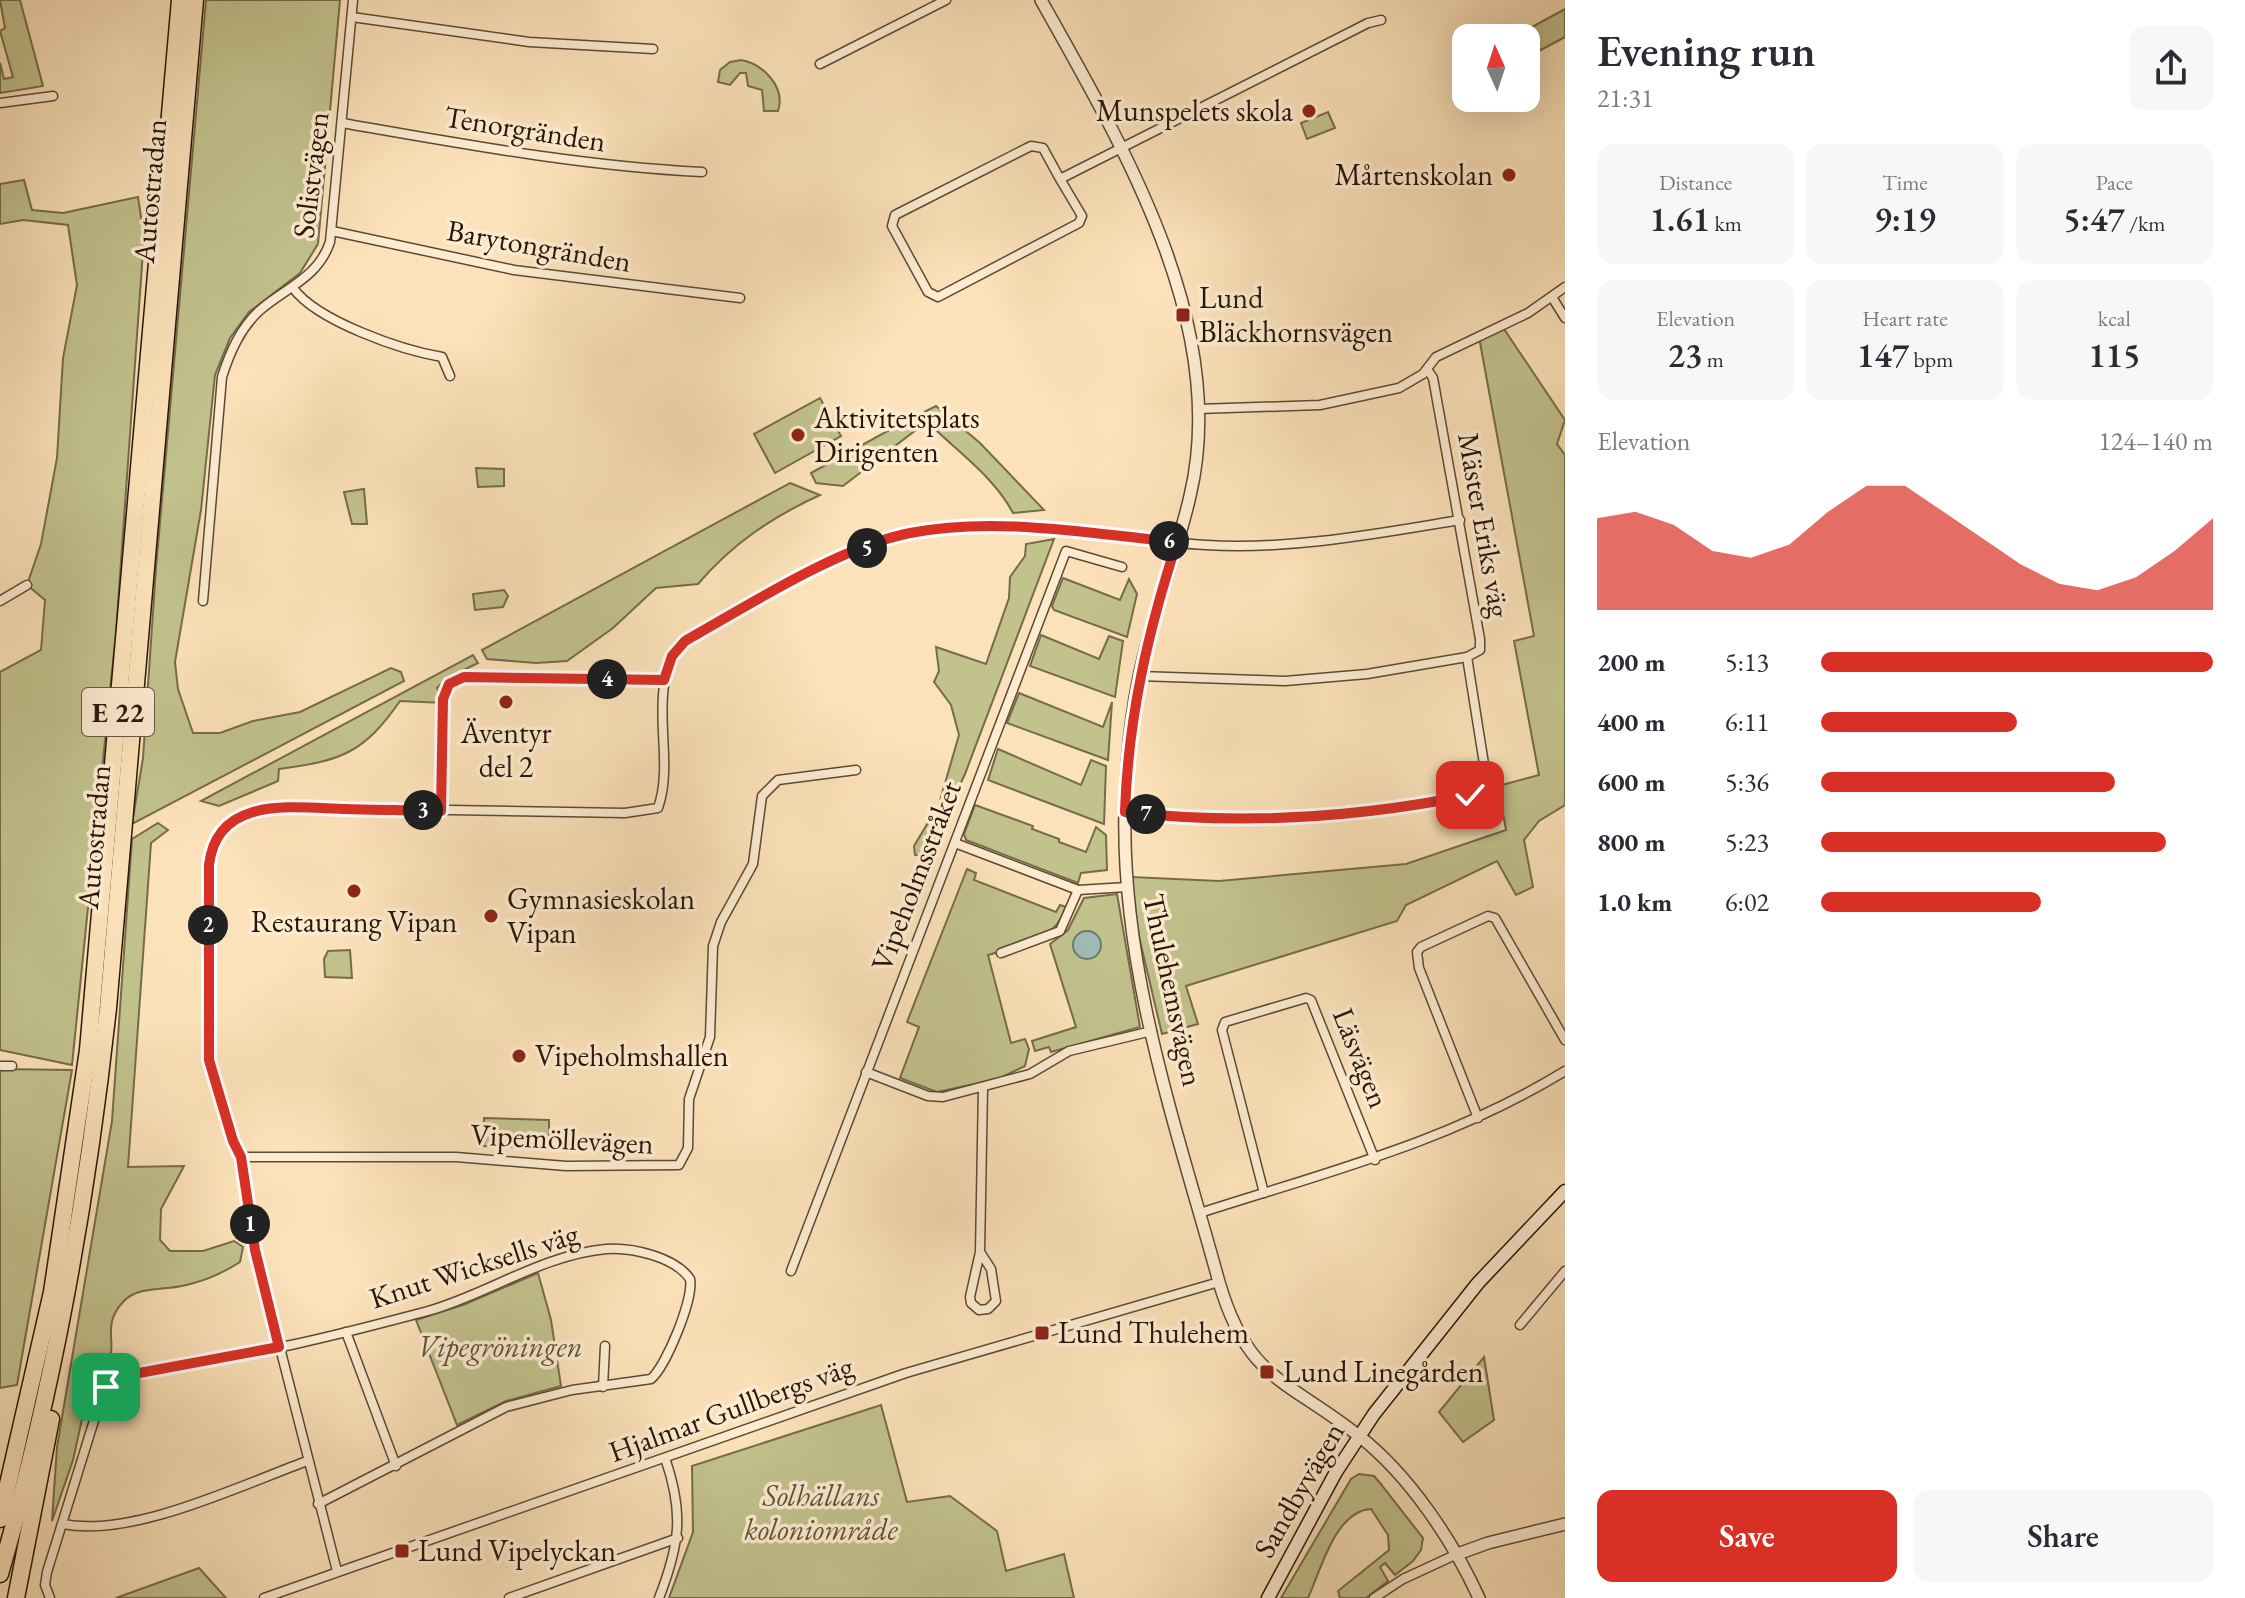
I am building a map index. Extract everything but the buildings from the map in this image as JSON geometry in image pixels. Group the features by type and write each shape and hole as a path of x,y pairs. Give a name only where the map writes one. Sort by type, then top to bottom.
{"highway":[{"name":"Autostradan","path":"0,1519 25,1420 68,1204 88,1050 180,0"},
{"name":"Autostradan","path":"0,1574 33,1452 67,1293 91,1152 108,1008 195,0"},
{"path":"16,1598 48,1435 67,1293"},
{"path":"0,1477 25,1420"}],"main road":[{"name":"Sandbyvägen","path":"1268,1598 1359,1436 1478,1283 1565,1191"}],"street":[{"name":"Solistvägen","path":"203,601 222,377 233,347 252,319 293,288 321,261 332,231 353,0"},
{"path":"820,64 946,0"},
{"name":"Thulehemsvägen","path":"1041,0 1121,149 1165,240 1177,286 1198,409 1191,494 1139,676 1130,726 1125,812 1127,887 1135,952 1152,1031 1200,1213 1235,1329 1256,1361 1296,1394 1359,1436 1414,1495 1455,1555 1479,1598"},
{"path":"352,17 529,42 653,49"},
{"path":"1060,179 1368,23 1381,20"},
{"path":"0,103 53,96"},
{"name":"Tenorgränden","path":"342,123 514,155 620,168 702,172"},
{"path":"1031,146 1043,148 1060,179 1082,216 1079,223 938,297 928,292 892,226 895,215 1031,146"},
{"name":"Barytongränden","path":"332,231 514,270 740,298"},
{"path":"1198,409 1298,406 1353,399 1407,385 1436,357 1502,326 1565,287"},
{"path":"293,288 303,302 341,322 442,357 450,376"},
{"path":"1552,297 1565,318"},
{"name":"Mäster Eriks väg","path":"1125,812 1220,818 1358,813 1488,789 1467,657 1477,654 1481,646 1433,378 1427,369"},
{"path":"337,1571 255,1250 241,1157 233,1141 209,1060 209,865 213,845 226,825 246,813 279,807 625,813 658,808 664,680 672,656 685,641 799,579 908,534 1008,526 1228,546 1366,538 1460,520"},
{"name":"Vipeholmsstråket","path":"791,1271 1066,551 1122,567"},
{"path":"0,601 27,585"},
{"path":"1139,676 1214,681 1299,681 1367,674 1467,657"},
{"path":"441,811 443,699 454,681 464,677 664,680"},
{"name":"Vipemöllevägen","path":"241,1157 456,1157 566,1166 679,1165 688,1148 689,1099 710,1037 713,946 721,922 753,864 762,796 778,780 856,770"},
{"path":"955,843 1078,890 1127,887"},
{"path":"1001,953 1060,931 1078,890"},
{"path":"1478,1118 1419,968 1417,952 1421,947 1484,917 1495,918 1565,1040"},
{"name":"Läsvägen","path":"1264,1193 1222,1030 1225,1022 1236,1017 1306,998 1311,1000 1375,1160"},
{"path":"866,1072 935,1097 1030,1074 1066,1052 1152,1031"},
{"path":"0,1066 12,1066"},
{"path":"1200,1213 1375,1160 1478,1118 1565,1071"},
{"path":"980,1252 991,1269 996,1301 988,1309 979,1310 974,1308 970,1297 980,1252 983,1087"},
{"name":"Knut Wicksells väg","path":"50,1598 45,1579 106,1387 117,1378 279,1347 441,1307 525,1271 592,1251 630,1250 682,1269 690,1279 690,1295 659,1371 646,1381 603,1387"},
{"path":"1520,1325 1565,1271"},
{"name":"Hjalmar Gullbergs väg","path":"264,1598 906,1373 1219,1282"},
{"path":"346,1332 396,1466"},
{"path":"318,1504 506,1407 548,1395 603,1387 605,1346"},
{"path":"659,1598 678,1538 678,1502 665,1458"},
{"path":"63,1524 94,1529 132,1524 307,1461"},
{"path":"1374,1598 1403,1579 1455,1555 1488,1543 1564,1527"},
{"path":"509,1598 678,1538"}],"green space":[{"path":"0,0 20,0 43,86 0,93 0,63 4,79 13,77 0,31 5,28"},
{"path":"206,0 340,0 318,244 300,273 249,312 230,338 215,375 201,510 175,662 178,689 193,733 220,733 253,721 300,712 391,668 401,672 404,681 132,824 143,758 156,568"},
{"path":"1565,9 1565,37 1540,50 1540,24 1538,24"},
{"path":"741,60 757,66 771,78 779,93 778,111 764,111 762,90 748,86 746,73 740,73 730,85 718,82 720,70 730,62"},
{"path":"1328,112 1335,128 1307,139 1301,123"},
{"path":"24,180 32,210 63,213 138,197 144,237 116,632 72,1065 0,1050 0,672 41,650 45,600 27,585 41,544 57,458 63,358 77,285 68,225 23,220 0,224 0,184"},
{"path":"1502,326 1565,420 1557,444 1565,455 1565,805 1539,821 1524,840 1533,887 1516,895 1497,861 1406,905 1397,921 1186,986 1198,1024 1162,1034 1137,928 1132,877 1219,881 1406,864 1506,830 1498,786 1539,775 1514,641 1534,636 1479,337"},
{"name":"Aktivitetsplats Dirigenten","path":"820,398 841,436 775,473 754,434"},
{"path":"936,406 980,443 1044,510 1013,513 994,485 920,414"},
{"path":"913,417 921,426 843,486 816,483 811,473"},
{"path":"476,468 504,469 504,486 478,487"},
{"path":"790,483 820,495 754,533 725,556 698,584 656,588 613,628 567,661 536,663 487,659 482,650"},
{"path":"364,489 367,524 352,524 344,492"},
{"path":"1054,539 965,774 926,857 915,855 914,846 939,804 959,735 951,705 934,682 939,671 936,647 986,664 1009,598 1010,577 1025,556 1026,544"},
{"path":"1063,578 1120,600 1129,579 1137,594 1127,637 1054,610 1052,606"},
{"path":"504,590 508,596 503,607 475,610 473,594"},
{"path":"1041,635 1099,659 1109,636 1123,641 1115,697 1030,666"},
{"path":"473,655 478,663 447,678 437,688 444,703 400,701 375,732 349,752 319,762 279,769 278,781 219,806 201,801"},
{"path":"1019,693 1103,727 1112,702 1108,760 1007,723"},
{"path":"998,749 1081,785 1091,760 1106,766 1104,824 988,780"},
{"path":"975,805 1033,826 1032,829 1086,852 1096,827 1106,835 1107,870 1081,873 1078,883 966,840 964,834"},
{"path":"158,823 168,830 151,843 128,1167 184,1166 161,1209 160,1240 170,1251 203,1251 234,1241 243,1247 240,1262 227,1270 190,1284 136,1293 123,1302 115,1313 109,1362 90,1383 73,1460 52,1521 57,1447 112,1121 132,839"},
{"path":"967,869 976,873 974,880 1056,912 1060,905 1066,907 1045,936 988,955 1011,1043 1025,1039 1029,1049 1025,1066 998,1079 937,1092 900,1078 919,1027 907,1022"},
{"path":"1117,894 1140,1027 1051,1052 1049,1047 1035,1051 1032,1041 1076,1027 1050,944 1068,930 1084,898"},
{"path":"350,950 352,978 325,977 324,959 328,951"},
{"path":"0,1069 72,1070 17,1385 0,1388"},
{"path":"484,1118 549,1120 549,1148 483,1146"},
{"name":"Vipegröningen","path":"538,1273 551,1320 561,1386 506,1401 457,1425 416,1320 463,1305"},
{"path":"1484,1357 1494,1420 1463,1442 1439,1412"},
{"name":"Solhällans koloniområde","path":"881,1405 907,1502 950,1496 997,1531 1006,1571 1064,1554 1074,1598 669,1598 693,1532 692,1466"},
{"path":"1359,1474 1374,1476 1380,1483 1423,1538 1421,1550 1395,1575 1385,1563 1380,1567 1388,1581 1366,1598 1340,1598 1338,1591 1389,1550 1388,1535 1371,1509 1358,1512 1348,1520 1331,1544 1308,1598 1281,1598 1351,1479"},
{"path":"199,1568 226,1598 116,1598"}],"water":[{"path":"1087,931 1097,935 1101,945 1097,955 1087,959 1077,955 1073,945 1077,935"}],"place":[{"name":"Munspelets skola","path":"1309,111"},
{"name":"Mårtenskolan","path":"1509,175"},
{"name":"Lund Bläckhornsvägen","path":"1183,315"},
{"name":"Aktivitetsplats Dirigenten","path":"798,435"},
{"name":"Äventyr del 2","path":"506,702"},
{"name":"Restaurang Vipan","path":"354,891"},
{"name":"Gymnasieskolan Vipan","path":"491,916"},
{"name":"Vipeholmshallen","path":"519,1056"},
{"name":"Lund Thulehem","path":"1042,1333"},
{"name":"Lund Linegården","path":"1267,1372"},
{"name":"Lund Vipelyckan","path":"402,1551"}],"route":[{"path":"106,1387 112,1380 123,1376 279,1347 255,1250 241,1157 233,1141 209,1060 209,865 213,845 226,825 236,818 271,807 441,811 443,699 449,684 454,681 464,677 664,680 672,656 685,641 799,579 859,551 908,534 1008,526 1177,542 1139,676 1130,726 1125,812 1220,818 1325,816 1470,795"}]}
